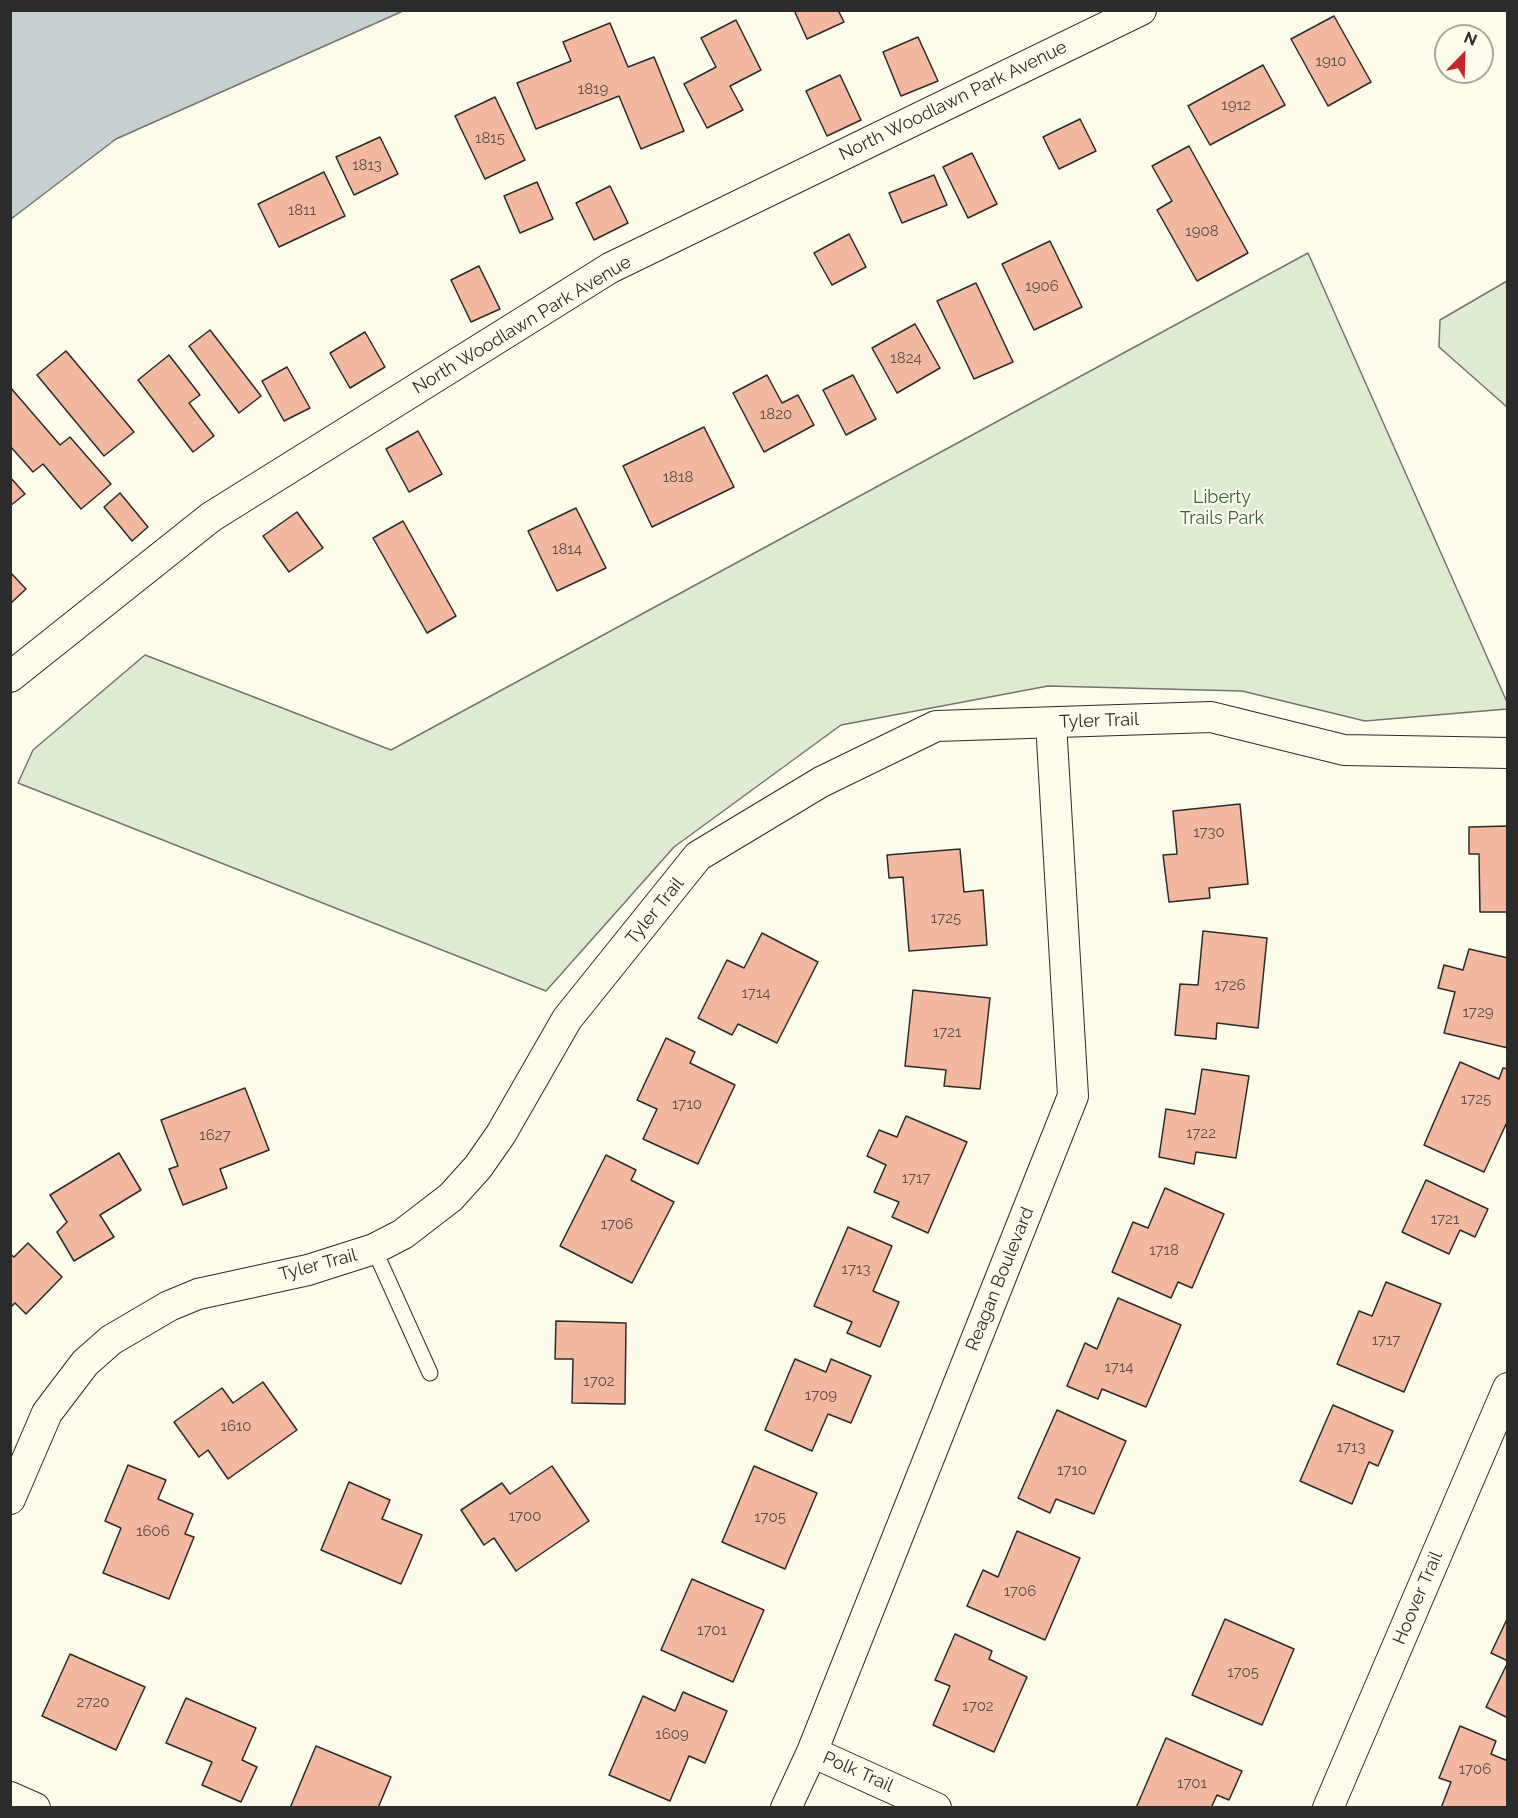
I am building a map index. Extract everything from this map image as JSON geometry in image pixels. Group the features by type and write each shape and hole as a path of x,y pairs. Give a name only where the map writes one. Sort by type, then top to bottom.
{"street":[{"name":"North Woodlawn Park Avenue","path":"10,677 211,518 610,268 1141,10"},
{"name":"Tyler Trail","path":"10,1498 47,1413 85,1362 111,1340 169,1306 198,1294 308,1270 374,1249 429,1216 478,1167 501,1134 567,1019 698,856 821,782 936,726 1210,717 1344,750 1508,753"},
{"name":"Reagan Boulevard","path":"786,1808 812,1752 1073,1096 1051,723"},
{"name":"Hoover Trail","path":"1328,1808 1508,1388"},
{"name":"Polk Trail","path":"812,1752 936,1808"},
{"path":"10,1797 35,1808"}],"lane":[{"path":"374,1249 430,1373"}],"green space":[{"name":"Liberty Trails Park","path":"1308,253 1507,702 1507,709 1365,721 1242,691 1048,686 841,725 674,847 546,991 18,783 33,750 145,655 391,750"},
{"path":"1507,281 1507,407 1439,347 1440,320"}],"shaded area":[{"path":"11,10 403,11 116,139 11,219"}],"building":[{"path":"794,10 838,10 844,22 807,39"},
{"path":"1334,16 1371,82 1328,106 1291,39"},
{"path":"736,20 761,70 730,86 743,110 707,128 684,84 716,67 701,38"},
{"path":"610,23 628,67 654,57 684,131 641,149 619,96 536,129 517,83 571,61 563,42"},
{"path":"918,37 938,81 901,96 883,52"},
{"path":"1263,65 1285,105 1210,145 1188,106"},
{"path":"840,75 861,120 827,136 806,91"},
{"path":"495,97 525,160 485,179 455,116"},
{"path":"1080,119 1096,151 1059,169 1043,137"},
{"path":"380,137 398,174 354,195 336,157"},
{"path":"1189,146 1248,253 1197,281 1157,210 1172,201 1152,166"},
{"path":"972,153 997,204 968,218 943,167"},
{"path":"324,172 345,216 279,247 258,204"},
{"path":"934,175 947,205 902,223 889,193"},
{"path":"537,182 553,219 520,233 504,196"},
{"path":"610,186 628,223 594,240 576,203"},
{"path":"849,234 866,267 832,285 814,253"},
{"path":"1050,241 1082,307 1034,330 1002,264"},
{"path":"479,266 500,309 471,322 451,280"},
{"path":"976,283 1013,362 974,379 937,301"},
{"path":"915,324 940,368 897,393 872,348"},
{"path":"210,330 261,396 239,413 189,346"},
{"path":"365,332 385,367 350,388 330,353"},
{"path":"66,351 134,432 104,456 37,375"},
{"path":"169,355 200,395 189,403 214,436 193,452 138,380"},
{"path":"287,367 310,408 284,421 262,381"},
{"path":"767,375 782,403 798,395 814,425 764,452 733,393"},
{"path":"853,375 876,419 846,435 823,390"},
{"path":"10,387 60,445 70,437 111,484 81,509 43,464 33,472 10,446"},
{"path":"704,427 734,487 652,527 623,466"},
{"path":"418,431 442,474 409,492 386,449"},
{"path":"10,477 25,494 10,506"},
{"path":"120,493 148,527 132,541 104,507"},
{"path":"576,508 606,568 557,591 528,531"},
{"path":"297,512 323,548 289,572 263,536"},
{"path":"403,521 456,616 427,633 373,538"},
{"path":"10,572 26,589 11,603 10,603"},
{"path":"1240,804 1248,884 1209,888 1210,898 1169,902 1163,855 1177,854 1173,811"},
{"path":"1508,826 1508,912 1480,912 1479,854 1469,854 1469,827"},
{"path":"960,849 964,892 983,890 987,945 909,951 903,877 889,878 887,855"},
{"path":"1203,931 1267,938 1258,1028 1217,1023 1216,1039 1175,1035 1180,984 1198,985"},
{"path":"762,933 818,962 777,1043 738,1024 732,1035 698,1018 727,960 744,968"},
{"path":"1469,949 1508,958 1508,1048 1444,1033 1455,992 1438,988 1444,965 1463,970"},
{"path":"913,990 990,998 980,1089 944,1086 946,1070 905,1066"},
{"path":"666,1038 695,1052 690,1063 735,1085 698,1164 643,1139 657,1109 637,1100"},
{"path":"1460,1062 1499,1079 1503,1068 1508,1069 1508,1120 1484,1172 1424,1145"},
{"path":"1202,1069 1249,1076 1236,1158 1196,1152 1194,1164 1159,1157 1166,1109 1195,1114"},
{"path":"245,1088 269,1150 220,1169 227,1188 183,1205 169,1169 178,1166 161,1120"},
{"path":"906,1116 967,1142 928,1233 892,1217 899,1202 874,1192 886,1165 867,1156 879,1130 897,1137"},
{"path":"119,1153 141,1190 100,1215 114,1237 74,1261 57,1232 67,1222 50,1195"},
{"path":"606,1155 636,1170 631,1180 674,1202 632,1283 560,1246"},
{"path":"1426,1180 1488,1209 1475,1237 1460,1230 1449,1254 1402,1232"},
{"path":"1165,1188 1224,1214 1192,1288 1178,1282 1171,1298 1112,1272 1133,1222 1148,1228"},
{"path":"848,1227 892,1246 873,1291 899,1302 880,1347 847,1333 852,1322 814,1306"},
{"path":"28,1243 62,1277 26,1314 15,1303 10,1308 10,1254 14,1257"},
{"path":"1386,1282 1441,1304 1404,1392 1337,1364 1359,1311 1372,1316"},
{"path":"1118,1298 1181,1325 1146,1407 1102,1389 1098,1399 1067,1386 1085,1343 1097,1349"},
{"path":"556,1321 626,1323 625,1404 572,1403 573,1359 555,1359"},
{"path":"795,1359 826,1372 831,1359 871,1376 851,1423 828,1414 812,1451 765,1430"},
{"path":"263,1382 297,1430 228,1479 208,1450 199,1457 174,1422 222,1388 233,1403"},
{"path":"1333,1405 1393,1431 1378,1466 1369,1462 1352,1504 1300,1481"},
{"path":"1057,1410 1126,1441 1094,1514 1056,1499 1050,1513 1018,1498"},
{"path":"128,1465 166,1480 158,1499 193,1514 185,1534 194,1537 169,1599 103,1573 121,1528 105,1521"},
{"path":"552,1466 589,1521 516,1571 494,1538 484,1545 461,1510 502,1483 510,1494"},
{"path":"754,1466 817,1493 785,1569 722,1542"},
{"path":"349,1482 390,1500 382,1519 422,1535 401,1584 321,1550"},
{"path":"1017,1531 1080,1558 1045,1640 967,1606 983,1570 998,1577"},
{"path":"692,1579 764,1610 733,1682 661,1650"},
{"path":"1508,1617 1508,1661 1491,1653"},
{"path":"1225,1619 1294,1649 1262,1725 1192,1695"},
{"path":"955,1634 992,1651 989,1659 1027,1677 994,1752 933,1725 950,1686 935,1680"},
{"path":"70,1654 145,1687 116,1750 42,1716"},
{"path":"1508,1662 1508,1718 1486,1707"},
{"path":"683,1692 727,1711 705,1763 689,1756 670,1801 609,1775 643,1696 675,1711"},
{"path":"186,1698 256,1728 242,1760 257,1767 241,1802 202,1785 212,1762 166,1743"},
{"path":"1460,1726 1496,1741 1491,1754 1508,1761 1508,1808 1441,1808 1451,1782 1439,1778"},
{"path":"1166,1738 1242,1771 1229,1800 1217,1795 1211,1808 1136,1808"},
{"path":"316,1746 391,1777 378,1808 290,1808"}]}
